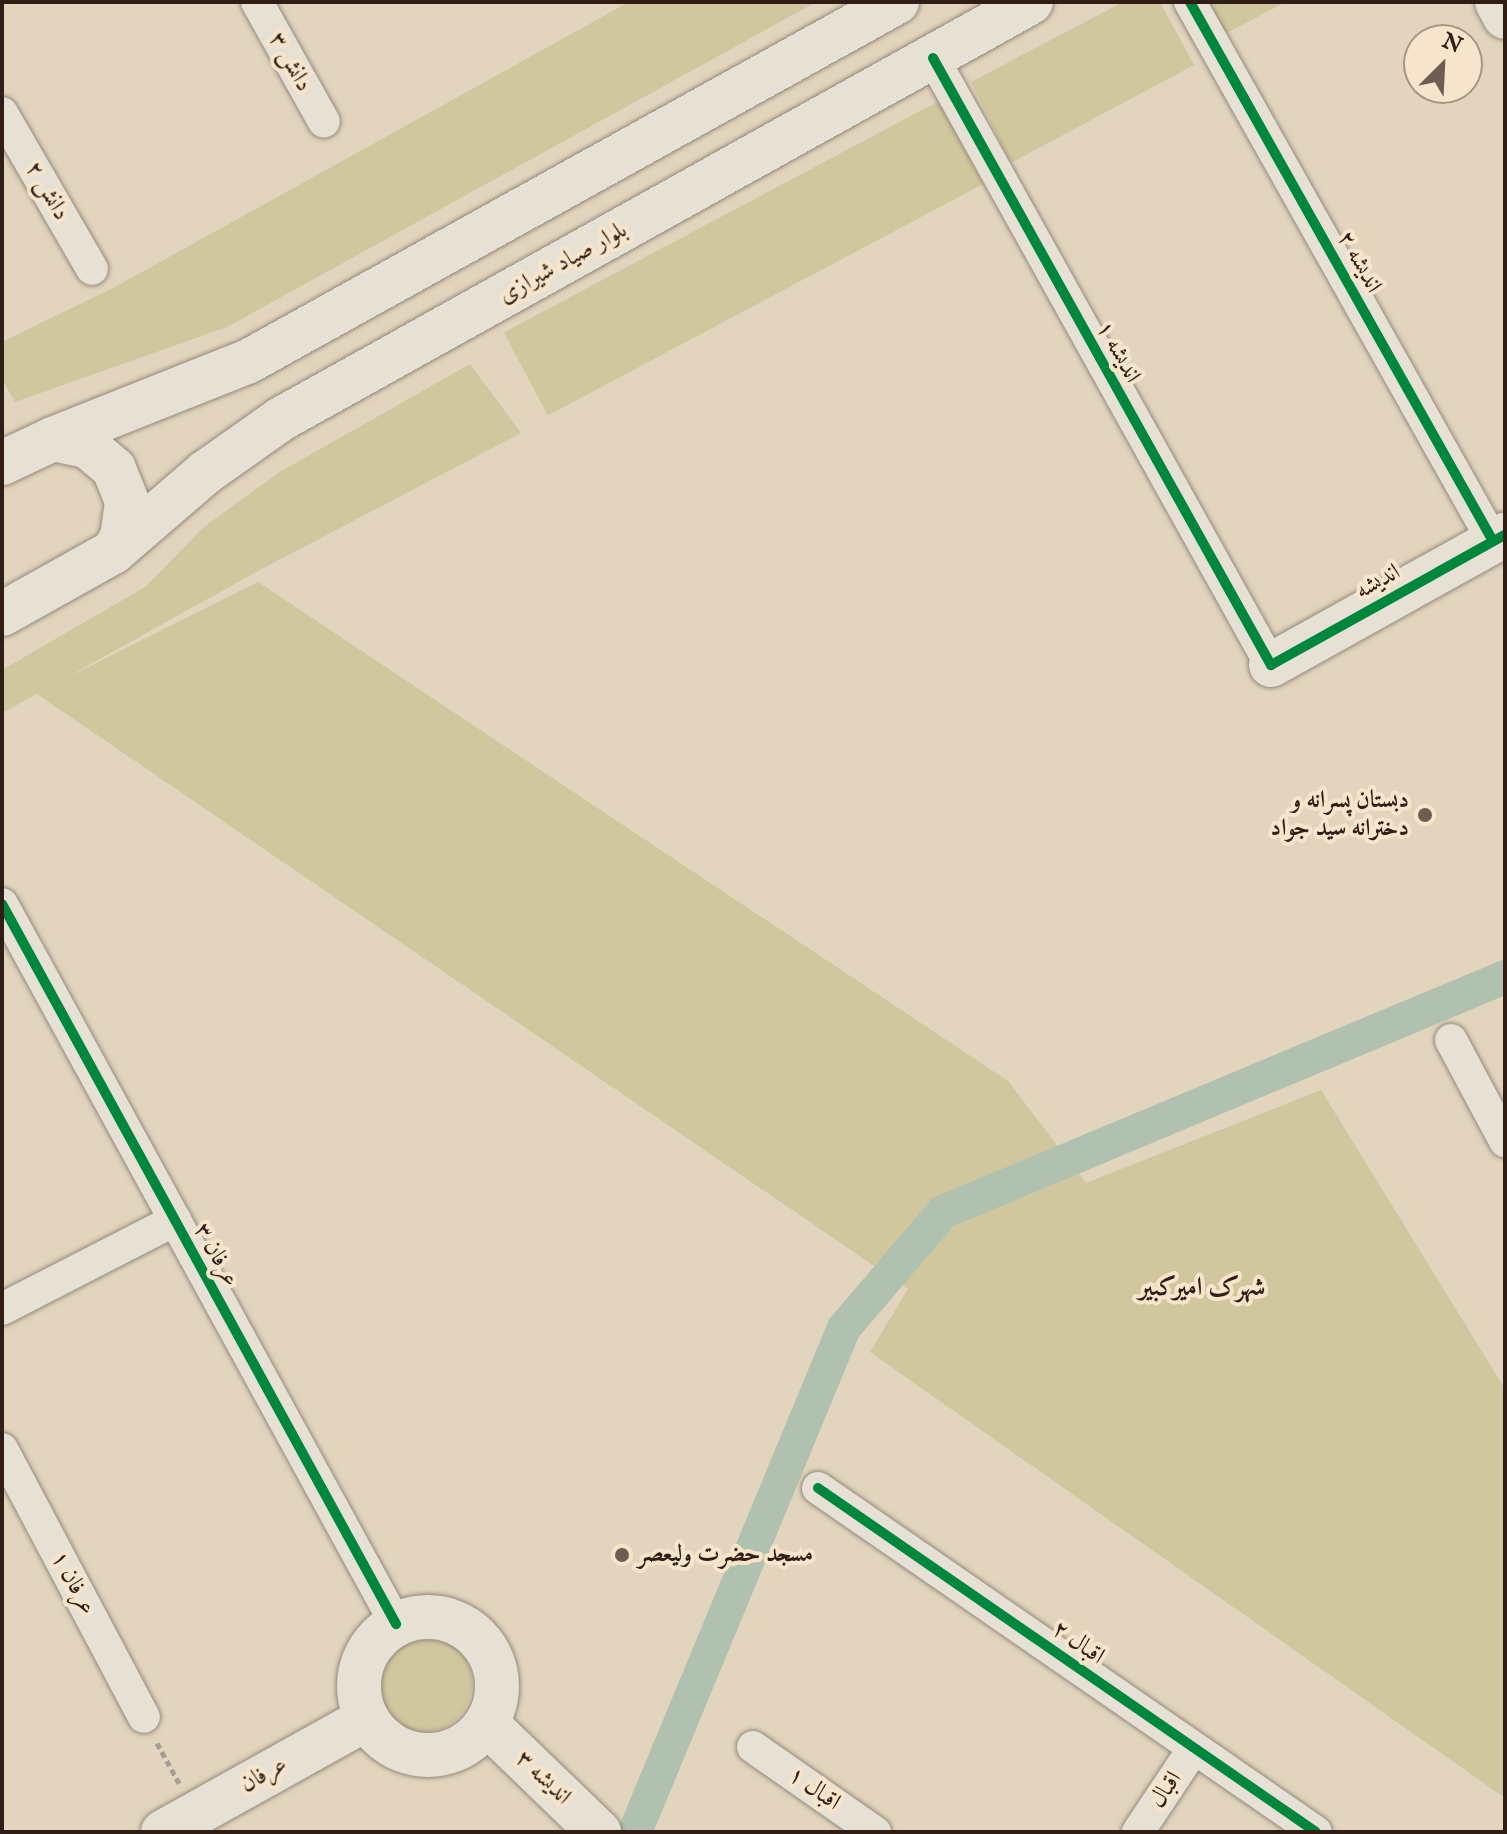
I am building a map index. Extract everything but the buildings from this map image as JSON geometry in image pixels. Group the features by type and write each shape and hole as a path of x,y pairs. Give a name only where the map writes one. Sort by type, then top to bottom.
{"main road":[{"path":"23,447 249,361 897,2"},
{"name":"بلوار صیاد شیرازی","path":"2,614 113,552 206,472 281,419 1031,2"},
{"path":"1497,2 1505,17"},
{"path":"23,447 87,446 114,469 127,502 122,537 113,552"},
{"name":"اندیشه","path":"1271,665 1499,538"},
{"path":"422,1617 449,1620 479,1640 490,1654 498,1689 487,1724 475,1738 460,1748 425,1756 390,1745 366,1719 358,1683 361,1665 369,1649 396,1624 422,1617"},
{"name":"عرفان","path":"174,1827 366,1719"},
{"name":"اندیشه ۳","path":"487,1724 599,1832"}],"street":[{"name":"دانش ۳","path":"257,2 324,122"},
{"name":"اندیشه ۲","path":"1190,2 1499,538"},
{"name":"اندیشه ۱","path":"933,58 1271,665"},
{"name":"دانش ۲","path":"2,113 92,269"},
{"name":"عرفان ۳","path":"2,904 396,1624"},
{"path":"1451,1040 1505,1141"},
{"path":"2,1309 175,1220"},
{"name":"عرفان ۱","path":"2,1449 144,1717"},
{"name":"اقبال ۲","path":"818,1488 1316,1832"},
{"name":"اقبال ۱","path":"753,1747 875,1832"},
{"name":"اقبال","path":"1138,1832 1194,1748"}],"path":[{"path":"144,1717 174,1827"}],"shaded area":[{"path":"629,2 816,2 227,327 15,402 2,379 2,342 115,287"},
{"path":"1123,2 1160,2 1194,65 1011,163 971,82"},
{"path":"1201,2 1286,2 1221,36"},
{"path":"939,101 983,184 548,415 504,332"},
{"path":"470,364 521,433 256,572 62,680 258,582 1008,1081 1086,1183 1321,1090 1505,1389 1505,1798 870,1352 908,1289 37,694 2,713 2,670 145,587 204,527 278,473"},
{"path":"413,1634 433,1634 458,1648 469,1664 472,1683 469,1702 458,1718 433,1732 413,1732 396,1724 382,1710 374,1693 374,1673 382,1656 396,1642"}],"waterway":[{"path":"635,1832 844,1328 943,1212 1505,977"}],"cycle path":[{"path":"1190,2 1493,541"},
{"path":"933,58 1271,665 1505,535"},
{"path":"2,904 396,1624"},
{"path":"818,1488 1316,1832"}],"place":[{"name":"دبستان پسرانه و دخترانه سید جواد","path":"1425,815"},
{"name":"مسجد حضرت ولیعصر","path":"622,1555"}],"district":[{"name":"شهرک امیرکبیر","path":"1202,1288"}]}
